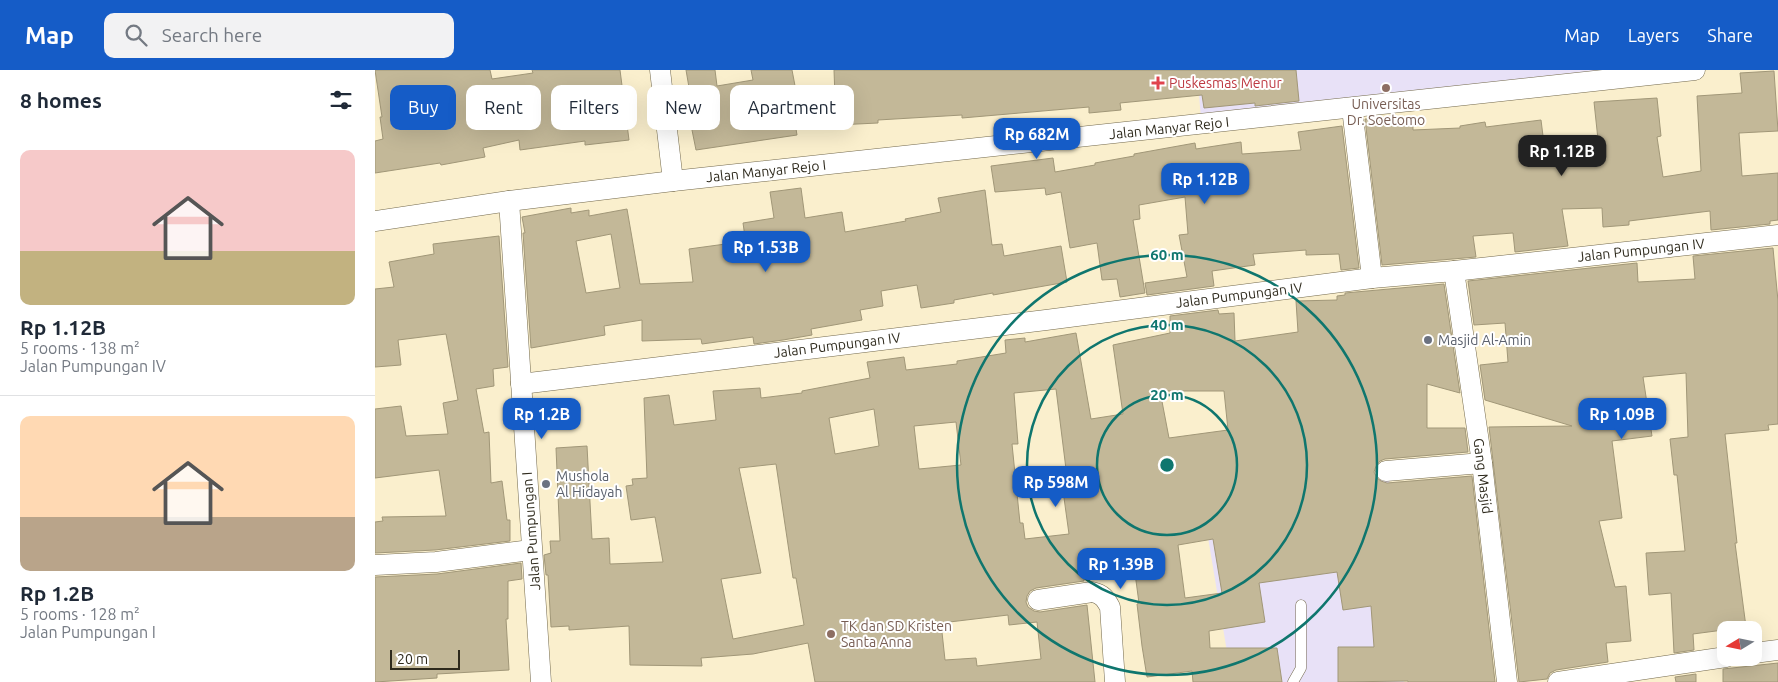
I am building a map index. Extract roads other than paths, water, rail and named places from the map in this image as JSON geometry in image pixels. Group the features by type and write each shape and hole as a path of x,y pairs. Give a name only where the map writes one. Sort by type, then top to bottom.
{"street":[{"path":"660,70 673,181"},
{"name":"Jalan Manyar Rejo I","path":"375,221 509,201 673,181 1695,70"},
{"path":"1352,108 1372,278"},
{"name":"Jalan Pumpungan I","path":"509,201 541,682"},
{"name":"Jalan Pumpungan IV","path":"521,384 1372,278 1778,235"},
{"name":"Gang Masjid","path":"1454,270 1482,463 1507,682"},
{"path":"1386,471 1482,463"},
{"path":"375,565 436,562 531,550"},
{"path":"1037,600 1091,592 1104,596 1110,607 1115,682"},
{"path":"1763,652 1778,650"},
{"path":"1557,682 1717,659"}],"lane":[{"path":"1293,682 1301,668 1301,605"}],"place":[{"name":"Puskesmas Menur","path":"1158,83"},
{"name":"Universitas Dr. Soetomo","path":"1386,88"},
{"name":"Masjid Al-Amin","path":"1428,340"},
{"name":"Mushola Al Hidayah","path":"546,484"},
{"name":"TK dan SD Kristen Santa Anna","path":"831,634"}]}
